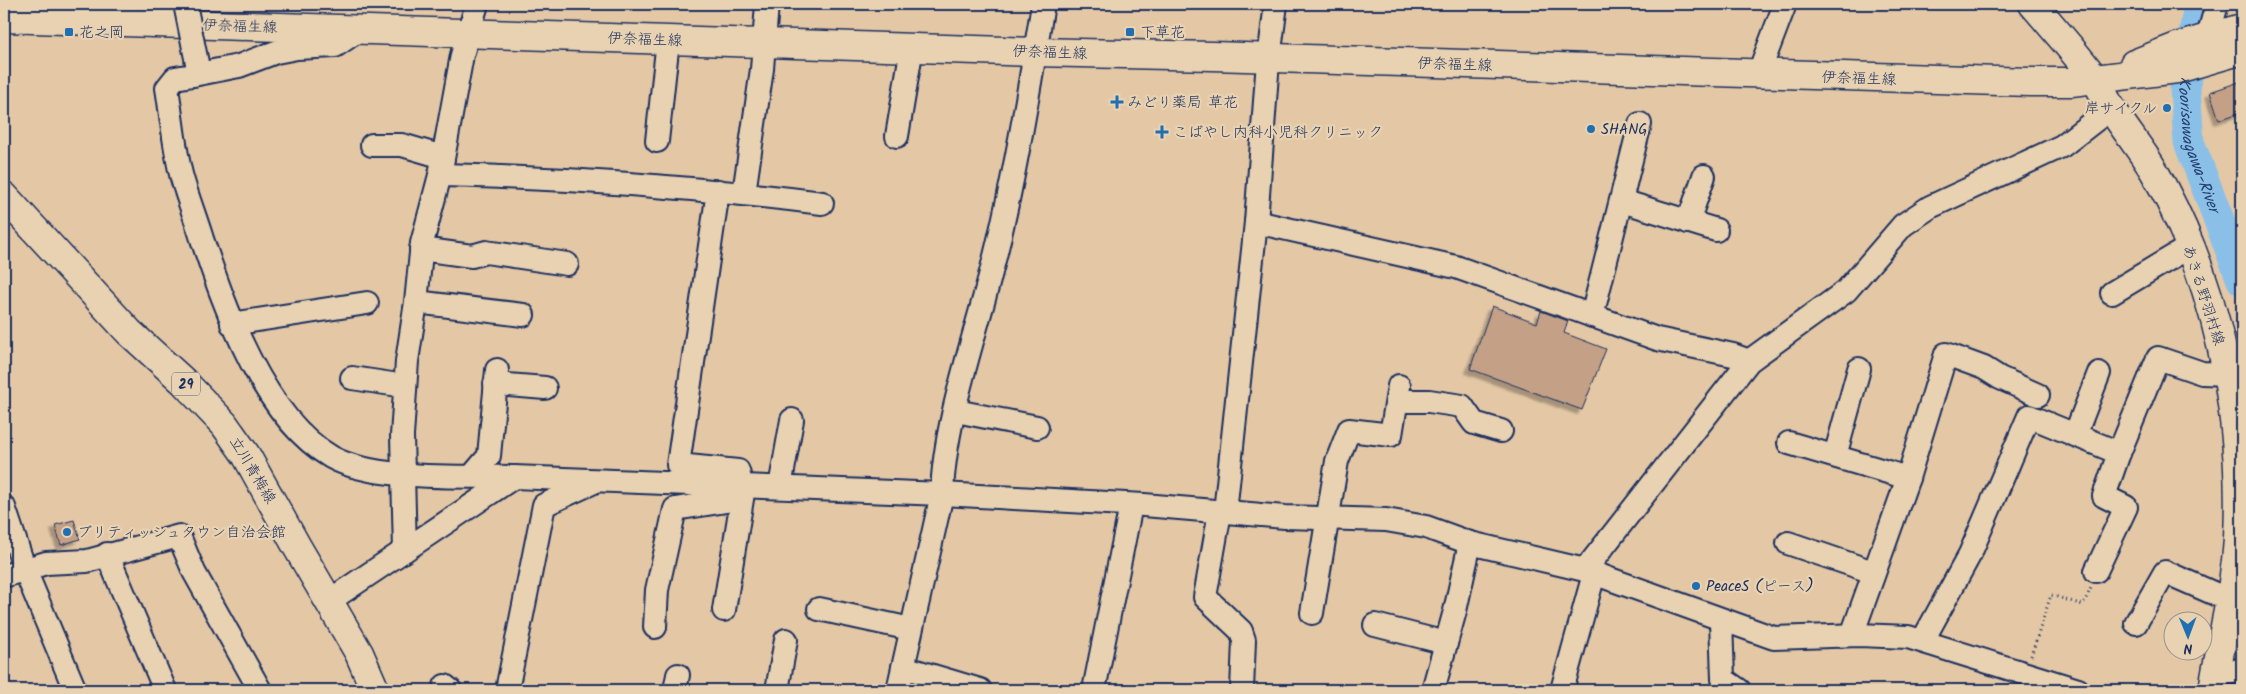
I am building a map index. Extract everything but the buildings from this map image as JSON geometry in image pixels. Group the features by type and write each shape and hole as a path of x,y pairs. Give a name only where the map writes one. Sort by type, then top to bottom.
{"main road":[{"name":"あきる野羽村線","path":"2033,4 2096,80 2111,108 2132,136 2154,172 2189,247 2208,295 2227,374 2236,430 2240,493 2238,539 2230,600 2224,676"},
{"name":"伊奈福生線","path":"4,18 1758,75 2031,82 2096,80 2194,53 2242,50"},
{"name":"伊奈福生線","path":"2194,53 2242,28"},
{"name":"立川青梅線","path":"4,196 129,332 184,382 224,424 246,455 296,545 330,601 359,653 375,690"}],"street":[{"path":"185,4 195,69"},
{"path":"405,550 402,436 405,386 421,248 441,166 468,33 477,4"},
{"path":"744,193 764,43 767,4"},
{"path":"898,690 942,494 942,480 956,411 1003,222 1043,4"},
{"path":"1242,690 1244,640 1241,631 1205,597 1223,512 1256,222 1269,58 1276,4"},
{"path":"1758,75 1785,4"},
{"path":"2194,53 2217,4"},
{"path":"359,30 335,46 297,48 276,52 239,66 195,69 175,78 167,88 182,177 232,324 270,396 300,433 331,457 365,468 404,474 942,494 1131,505 1285,517 1386,520 1426,527 1470,542 1590,572 1774,638 1852,635 1908,636 2026,672 2048,685 2078,690"},
{"path":"657,141 668,40"},
{"path":"897,136 912,47"},
{"path":"1562,690 1590,572 1748,361 1846,291 1903,225 1930,207 2062,146 2111,108"},
{"path":"1592,316 1640,124"},
{"path":"372,145 402,145 441,166 579,180 718,190 822,203"},
{"path":"1688,222 1704,176"},
{"path":"718,190 678,465 738,471 743,493 724,610"},
{"path":"1622,201 1716,230"},
{"path":"1256,222 1456,267 1657,340 1732,355 1748,361"},
{"path":"2112,293 2189,247"},
{"path":"421,248 472,256 486,252 567,264"},
{"path":"416,302 523,315"},
{"path":"232,324 367,303"},
{"path":"1852,635 1872,572 1908,478 1946,354 1984,368 2000,378 2040,390 1970,554 1923,640"},
{"path":"2096,571 2126,507 2104,496 2119,453 2158,358 2202,373 2227,374"},
{"path":"1835,456 1859,369"},
{"path":"2075,435 2099,372"},
{"path":"472,476 489,456 496,377 545,388"},
{"path":"352,378 405,386"},
{"path":"1312,613 1337,461 1349,430 1391,435 1398,393 1429,401 1462,406 1474,423 1501,431"},
{"path":"956,411 1037,427"},
{"path":"2029,416 2119,453"},
{"path":"780,487 792,420"},
{"path":"1789,443 1908,478"},
{"path":"330,601 514,477"},
{"path":"507,690 544,505 598,480"},
{"path":"656,626 658,590 676,509 733,500 741,486"},
{"path":"1094,690 1131,505"},
{"path":"4,507 14,573 75,690"},
{"path":"14,573 46,563 87,561 107,554 179,536 194,572 260,690"},
{"path":"1433,690 1470,542"},
{"path":"1788,543 1872,572"},
{"path":"107,554 165,690"},
{"path":"2136,623 2165,572 2230,600"},
{"path":"819,609 911,629"},
{"path":"1721,620 1727,687"},
{"path":"1375,626 1446,643"},
{"path":"777,690 786,640"},
{"path":"903,667 980,690"}],"path":[{"path":"2026,672 2052,595 2083,605 2099,572 2096,571"}],"waterway":[{"name":"Koorisawagawa-River","path":"2199,4 2185,89 2189,142 2242,280"}],"place":[{"name":"花之岡","path":"69,32"},
{"name":"下草花","path":"1130,32"},
{"name":"みどり薬局 草花","path":"1117,102"},
{"name":"岸サイクル","path":"2167,108"},
{"name":"SHANG","path":"1591,129"},
{"name":"こばやし内科小児科クリニック","path":"1162,132"},
{"name":"ブリティッシュタウン自治会館","path":"67,532"},
{"name":"PeaceS (ピース)","path":"1696,586"}]}
